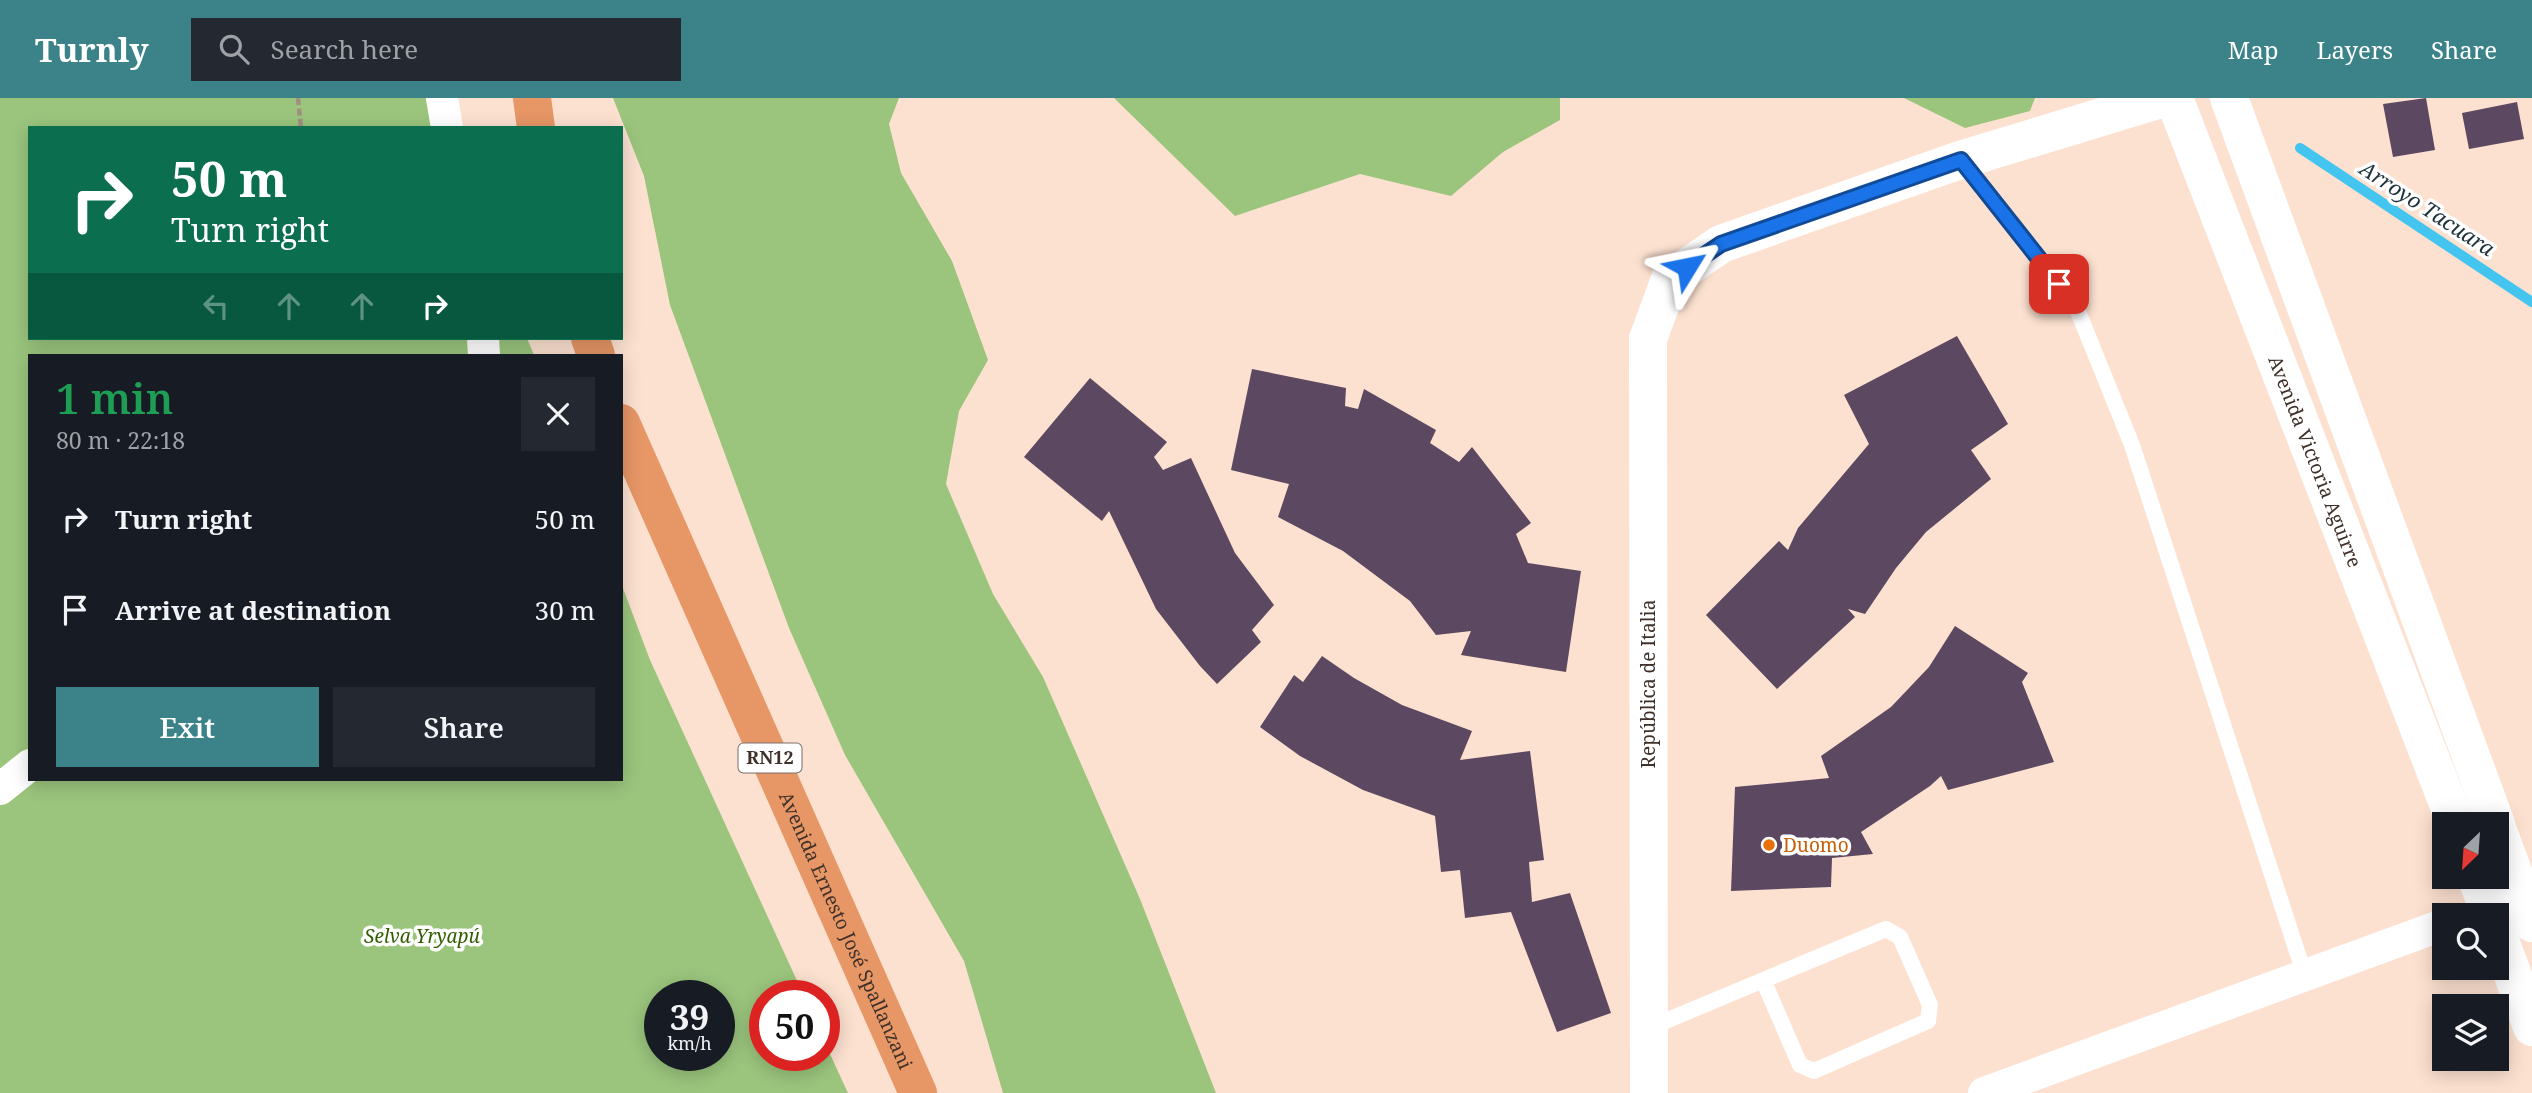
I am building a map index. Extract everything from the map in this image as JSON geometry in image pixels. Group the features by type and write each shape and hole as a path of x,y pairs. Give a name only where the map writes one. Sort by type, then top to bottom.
{"highway":[{"path":"532,98 536,126"},
{"name":"Avenida Ernesto José Spallanzani","path":"623,428 918,1093"}],"main road":[{"path":"1961,160 2164,98"},
{"name":"Avenida Victoria Aguirre","path":"2174,98 2451,812"},
{"path":"2229,98 2492,812"},
{"name":"República de Italia","path":"1648,1093 1648,339 1670,279 1721,244 1961,160"},
{"path":"2510,862 2532,923"},
{"path":"2509,970 2532,1027"}],"street":[{"path":"442,98 447,126"},
{"path":"0,789 28,767"},
{"path":"1984,1093 2432,929"}],"lane":[{"path":"1961,160 2075,304 2132,445 2305,976"},
{"path":"1648,1028 1886,929 1900,937 1930,1005 1928,1021 1814,1071 1800,1065 1764,982"}],"path":[{"path":"298,98 302,126"}],"green space":[{"name":"Selva Yryapú","path":"0,98 457,98 461,126 28,126 28,340 528,340 534,354 28,354 28,781 623,781 623,588 650,660 797,980 749,980 749,1071 838,1071 848,1093 0,1093"},
{"path":"613,98 899,98 889,124 901,173 952,261 988,360 959,411 946,484 993,594 1043,677 1140,899 1216,1093 1003,1093 964,961 845,755 789,628 670,305 644,176"},
{"path":"1114,98 1560,98 1560,120 1503,152 1451,196 1360,174 1235,216"},
{"path":"1904,98 2035,98 2030,111 1965,128"}],"building":[{"path":"2426,98 2435,150 2393,157 2383,104"},
{"path":"2517,102 2524,139 2469,149 2462,113"},
{"path":"1957,336 2008,424 1971,450 1991,479 1926,532 1896,568 1865,614 1848,609 1855,617 1777,689 1706,615 1779,541 1788,550 1798,528 1869,444 1844,395"},
{"path":"1252,369 1346,388 1345,406 1358,409 1364,389 1436,430 1430,443 1459,462 1472,447 1531,523 1516,534 1528,563 1581,571 1566,672 1461,655 1471,631 1436,635 1410,601 1343,551 1278,517 1289,484 1231,470"},
{"path":"1090,378 1167,442 1154,457 1163,470 1191,458 1235,553 1274,605 1252,630 1261,642 1217,684 1156,609 1109,511 1102,521 1024,457"},
{"path":"1955,626 2028,673 2022,682 2054,762 1948,790 1941,776 1861,832 1873,854 1832,858 1831,887 1731,891 1735,787 1829,778 1821,756 1891,707 1929,667"},
{"path":"1322,656 1402,705 1472,731 1460,760 1530,751 1544,860 1529,862 1532,902 1570,893 1611,1013 1557,1032 1511,912 1465,918 1460,870 1441,872 1435,816 1363,790 1300,756 1260,727 1294,675 1303,682"}],"waterway":[{"name":"Arroyo Tacuara","path":"2300,148 2532,302"}],"place":[{"name":"Duomo","path":"1769,845"}],"route":[{"path":"1687,267 1721,244 1961,160 2059,284"}]}
